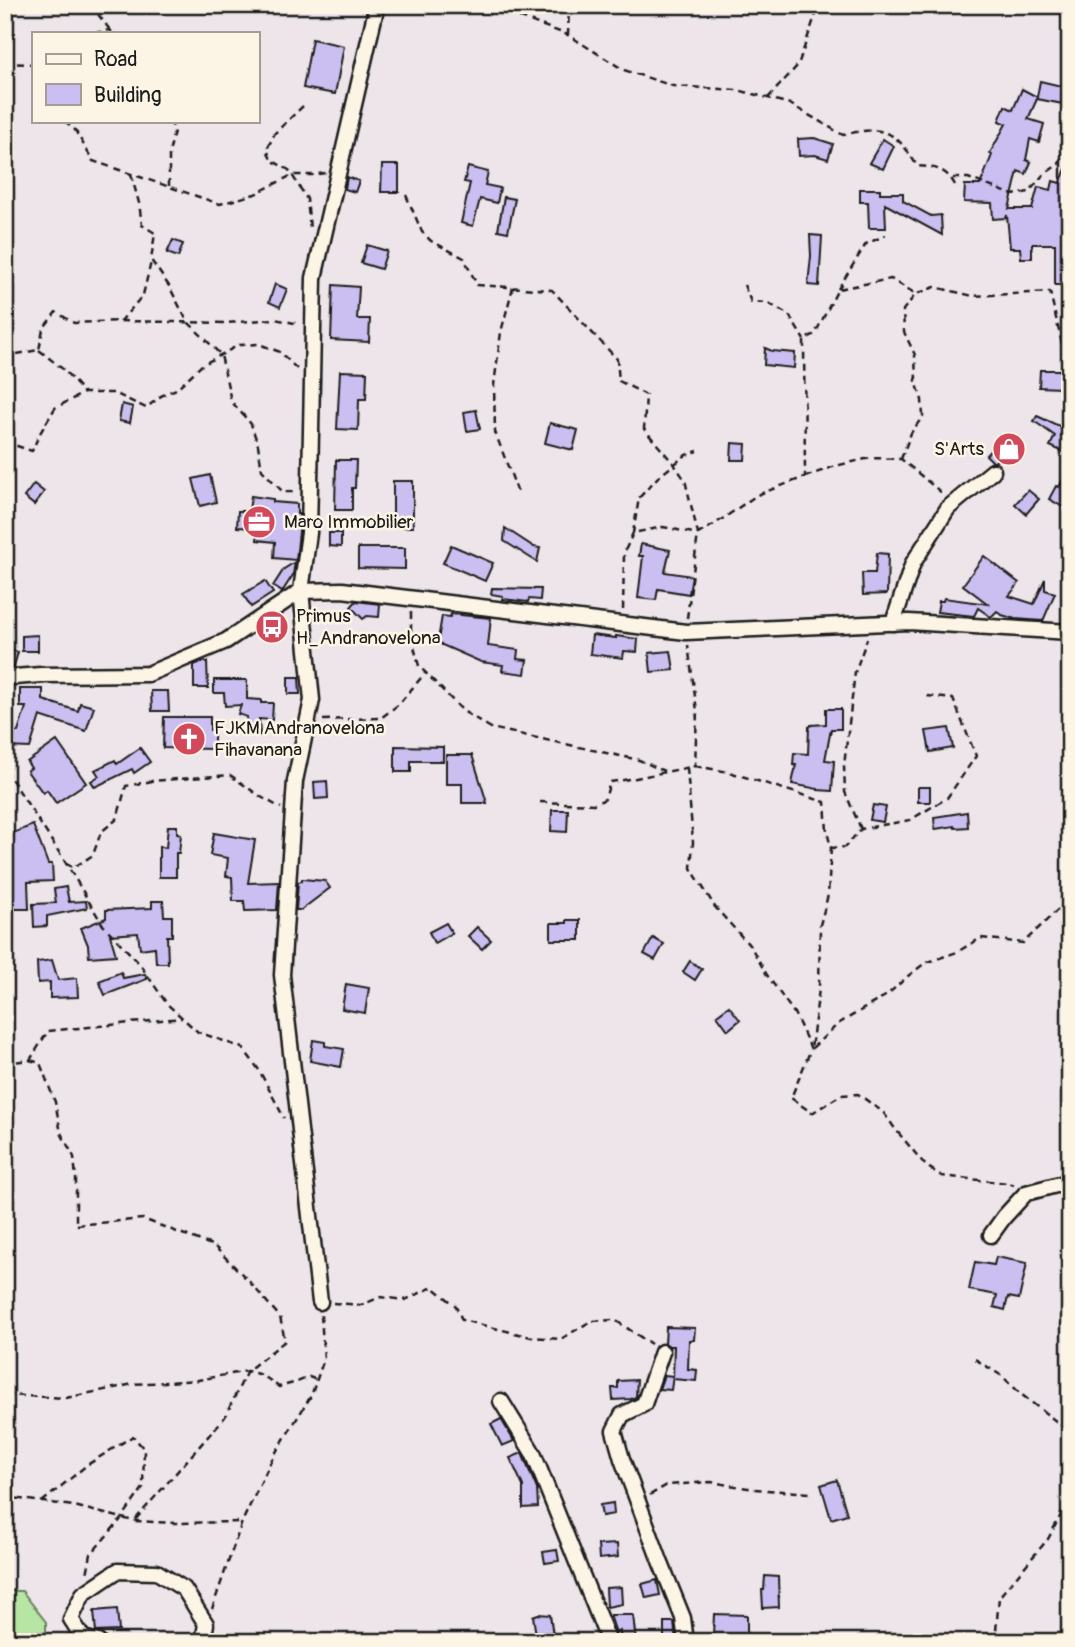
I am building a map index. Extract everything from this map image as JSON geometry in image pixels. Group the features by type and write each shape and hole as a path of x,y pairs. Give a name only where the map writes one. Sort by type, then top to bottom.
{"street":[{"path":"320,1301 282,975 295,781 312,700 301,591 309,533 314,278 377,5"},
{"path":"893,623 913,563 948,508 993,471"},
{"path":"5,672 14,677 148,674 226,640 301,591 342,590 685,632 909,622 1070,632"},
{"path":"991,1235 1027,1193 1060,1184 1070,1186"},
{"path":"662,1352 644,1404 622,1415 614,1431 622,1459 683,1618 687,1642"},
{"path":"501,1401 533,1453 609,1642"},
{"path":"98,1642 83,1638 71,1619 83,1594 117,1571 157,1572 184,1589 206,1624 203,1642"}],"path":[{"path":"92,5 112,32"},
{"path":"439,5 461,12 472,12 491,6 568,35 624,69 673,86 738,90 790,104 843,135 864,130 887,132 907,149 917,166 937,168 951,178 955,185"},
{"path":"568,35 569,5"},
{"path":"768,98 798,65 818,5"},
{"path":"5,63 32,64"},
{"path":"303,106 275,133 267,149 271,160 289,170 307,198 311,238"},
{"path":"66,122 75,131 93,161 220,204 255,194 292,175 312,176 339,170"},
{"path":"169,186 169,153 174,131 171,122"},
{"path":"951,178 968,178 1013,195 1029,192 1044,175 1059,164 1070,132"},
{"path":"121,321 144,295 155,233 142,225 131,174"},
{"path":"407,195 422,232 431,241 464,258 477,285 552,290 617,359 619,380 646,395 644,429 685,480 698,534 685,632 697,712 695,766"},
{"path":"804,340 815,334 838,289 866,244 886,235"},
{"path":"151,260 169,286 187,321 221,355 231,401 251,424 258,444 262,470 283,492 310,491"},
{"path":"838,289 891,279 916,294"},
{"path":"744,285 751,302 768,303 789,315 804,340 805,477"},
{"path":"513,287 501,332 494,385 495,432 518,493"},
{"path":"901,459 911,433 923,416 916,380 915,355 904,332 903,321 903,310 916,294 934,287 974,296 1050,292 1070,371"},
{"path":"39,350 43,329 56,312 74,323 226,323 275,319 313,327"},
{"path":"5,442 32,452 55,408 84,393 114,393 146,408 161,396 176,389 202,365 239,345 258,344 280,352 312,383"},
{"path":"5,354 39,350 64,370 84,393"},
{"path":"623,625 624,553 633,533 639,498 657,478 686,454 698,452"},
{"path":"633,533 663,527 698,534 757,495 835,466 870,458 901,459 954,503"},
{"path":"411,598 411,635 419,666 463,711 491,728 639,760 666,772"},
{"path":"861,829 845,792 844,766 855,672 872,624"},
{"path":"307,721 381,718 399,704 426,673"},
{"path":"831,848 845,847 861,829 910,820 947,798 975,756 953,699 927,696"},
{"path":"540,802 594,804 605,799 610,782 695,766 729,772 825,802 831,848 828,895 820,925 819,989 811,1049 791,1098 812,1113 841,1095 858,1094 883,1112 926,1166 942,1176 1009,1183 1027,1193"},
{"path":"687,768 693,842 691,868 715,907 751,947 794,1013 811,1049"},
{"path":"5,769 103,925 139,963 167,1004 182,1018 198,1032 243,1048 259,1070 283,1117"},
{"path":"64,860 73,868 93,855 101,832 117,819 126,786 152,781 230,775 261,797 293,814"},
{"path":"811,1049 838,1024 887,995 925,963 957,952 981,938 1023,943 1070,898"},
{"path":"30,1060 48,1031 182,1018"},
{"path":"5,1063 30,1060 40,1063 55,1102 61,1133 74,1157 76,1225 144,1219 214,1246 280,1317 285,1341 247,1371 225,1417 134,1521"},
{"path":"206,1624 242,1522 274,1457 311,1396 317,1380 324,1359 320,1301 361,1305 381,1297 405,1300 433,1287 456,1306 462,1320 531,1337 561,1339 591,1321 615,1320 662,1352"},
{"path":"975,1359 1002,1376 1070,1432"},
{"path":"5,1395 66,1398 133,1384 198,1380 247,1371 262,1375 279,1387 309,1377 317,1380"},
{"path":"42,1502 88,1465 134,1436 144,1449 144,1488 91,1554 83,1594"},
{"path":"638,1502 667,1485 711,1482 754,1489 810,1493"},
{"path":"5,1497 74,1506 134,1521 242,1522"},
{"path":"995,1642 999,1597 1048,1539 1070,1498"}],"green space":[{"path":"5,1591 22,1591 46,1622 46,1642 5,1642"}],"building":[{"path":"312,39 344,46 335,94 303,88"},
{"path":"1040,81 1070,88 1068,105 1037,99 1028,119 1044,124 1039,142 1030,139 1026,160 1031,162 1026,174 1018,171 1009,209 1032,209 1038,187 1051,190 1053,181 1060,183 1070,160 1068,285 1055,285 1055,244 1032,244 1032,258 1021,258 1020,248 1010,248 1007,215 1006,218 993,219 992,203 964,202 965,185 980,185 992,155 990,153 1006,124 999,121 1005,106 1013,110 1022,89 1037,97"},
{"path":"814,138 833,144 828,159 815,155 799,156 798,139"},
{"path":"883,139 894,146 883,169 869,163"},
{"path":"382,165 399,165 399,192 381,192"},
{"path":"468,167 488,172 485,185 500,188 497,203 480,199 473,226 461,223 470,183 464,182"},
{"path":"347,177 359,181 355,192 345,189"},
{"path":"860,189 880,189 880,193 903,193 903,201 931,216 941,215 942,235 885,204 886,228 869,228 868,202 860,202"},
{"path":"504,197 515,199 508,232 498,230"},
{"path":"810,235 822,236 819,286 808,285"},
{"path":"173,240 183,244 178,257 167,253"},
{"path":"367,245 387,251 381,269 361,263"},
{"path":"275,284 287,289 280,307 269,302"},
{"path":"333,285 359,287 357,319 370,319 369,342 331,340"},
{"path":"765,348 795,353 794,368 764,365"},
{"path":"1040,370 1060,370 1060,388 1039,387"},
{"path":"340,371 367,372 366,399 359,399 358,430 337,429"},
{"path":"122,404 133,407 130,423 119,421"},
{"path":"476,410 480,429 467,431 464,412"},
{"path":"1037,416 1070,431 1070,455 1050,446 1055,436 1034,421"},
{"path":"550,423 578,430 573,450 545,443"},
{"path":"732,443 746,444 745,460 731,460"},
{"path":"997,443 1005,451 993,462 986,455"},
{"path":"336,460 356,460 352,510 335,510"},
{"path":"1070,468 1070,511 1049,499"},
{"path":"210,475 216,502 200,506 193,479"},
{"path":"393,481 413,481 413,527 393,527"},
{"path":"34,484 44,492 34,505 24,497"},
{"path":"1028,490 1039,499 1026,514 1015,504"},
{"path":"251,496 273,499 273,502 297,504 299,532 296,560 274,558 275,542 257,540 258,528 237,527 238,511 249,511"},
{"path":"505,528 534,547 540,548 537,562 504,541"},
{"path":"329,533 341,533 341,547 329,546"},
{"path":"641,544 670,550 665,572 692,576 689,594 658,589 656,600 638,598 643,556 639,556"},
{"path":"451,545 493,563 485,581 443,563"},
{"path":"358,548 405,548 405,569 358,568"},
{"path":"877,553 888,554 887,594 863,595 862,573 875,573"},
{"path":"984,556 1019,583 1009,596 1034,604 1045,579 1045,590 1055,593 1043,621 1015,619 997,611 991,617 978,608 974,616 937,612 939,601 944,598 988,604 963,585"},
{"path":"295,562 293,575 282,592 273,586 284,569"},
{"path":"265,581 273,593 251,607 243,594"},
{"path":"492,588 541,589 540,600 529,599 528,602 503,599 503,596 491,594"},
{"path":"356,601 380,604 379,617 367,616 363,619 351,607"},
{"path":"451,614 491,618 488,646 518,650 517,659 527,660 525,674 502,671 503,665 481,662 442,645 438,640 442,616 450,617"},
{"path":"38,635 38,651 22,651 22,636"},
{"path":"592,635 638,639 637,652 624,651 623,658 590,654"},
{"path":"7,649 18,652 14,666 5,662"},
{"path":"671,651 674,670 651,672 649,653"},
{"path":"207,662 208,688 194,688 194,665"},
{"path":"288,677 299,677 300,694 288,694"},
{"path":"214,680 247,680 247,699 273,703 272,720 259,719 260,735 248,735 247,717 238,714 241,705 225,706 224,693 214,693"},
{"path":"20,689 43,689 43,700 78,711 80,703 94,707 86,731 40,716 30,748 5,747 6,731 18,732 26,707 20,707"},
{"path":"151,691 168,691 169,711 152,711"},
{"path":"826,709 841,709 841,729 831,729 825,760 834,761 832,791 792,784 796,765 793,765 794,753 808,754 809,727 826,724"},
{"name":"FJKM Andranovelona Fihavanana","path":"164,717 210,717 210,730 214,730 214,749 163,748"},
{"path":"949,728 953,748 930,752 926,731"},
{"path":"57,741 86,783 56,803 47,790 43,793 27,771 31,768 27,762"},
{"path":"395,746 443,747 443,761 411,761 411,772 395,772"},
{"path":"140,748 150,762 134,773 132,769 95,787 91,781 99,776 95,770 115,760 117,764"},
{"path":"446,755 472,755 487,803 462,803 462,784 446,784"},
{"path":"327,781 328,798 315,799 314,782"},
{"path":"918,787 930,787 930,802 918,802"},
{"path":"873,805 886,807 883,822 870,820"},
{"path":"552,810 568,810 567,832 551,831"},
{"path":"967,812 968,827 935,829 934,817"},
{"path":"33,825 48,864 52,864 53,881 28,882 29,909 5,909 5,833 13,833"},
{"path":"168,826 177,826 177,833 181,834 179,853 176,853 176,877 159,877 159,846 166,848"},
{"path":"214,833 255,840 248,883 279,882 277,910 245,911 244,901 233,901 232,877 226,876 228,858 210,855"},
{"path":"302,879 325,881 330,888 301,910 296,910 298,882"},
{"path":"66,887 69,902 86,901 87,908 47,916 47,926 34,927 33,904 56,903 54,889"},
{"path":"152,901 163,901 164,916 172,916 172,936 167,936 168,963 156,963 155,947 140,949 138,933 110,935 116,955 89,957 88,945 81,928 106,918 106,910 152,908"},
{"path":"567,920 580,920 580,940 551,940 551,923 567,923"},
{"path":"446,923 452,933 434,943 429,932"},
{"path":"477,927 491,940 482,949 468,936"},
{"path":"653,938 664,944 655,960 644,954"},
{"path":"52,960 58,980 77,978 78,997 50,998 50,982 38,983 37,962"},
{"path":"690,961 702,969 695,980 683,972"},
{"path":"121,972 123,978 145,974 147,979 105,995 99,981"},
{"path":"346,984 369,988 365,1013 342,1009"},
{"path":"729,1006 740,1020 728,1030 717,1015"},
{"path":"313,1040 325,1042 325,1046 344,1049 341,1067 310,1061"},
{"path":"996,1257 1027,1263 1019,1299 1008,1297 1005,1310 994,1307 997,1295 969,1290 975,1262 994,1265"},
{"path":"666,1327 695,1328 694,1340 689,1340 688,1369 697,1370 696,1381 673,1379 674,1346 665,1343"},
{"path":"664,1375 673,1376 671,1390 659,1389"},
{"path":"637,1380 636,1397 613,1400 612,1388 618,1388 618,1381"},
{"path":"501,1419 514,1441 502,1446 491,1424"},
{"path":"522,1453 537,1489 538,1507 523,1508 523,1486 510,1458"},
{"path":"837,1480 847,1514 831,1519 821,1485"},
{"path":"613,1503 614,1514 602,1516 600,1505"},
{"path":"617,1544 618,1557 599,1559 598,1545"},
{"path":"557,1550 559,1561 545,1563 543,1552"},
{"path":"765,1576 778,1577 779,1607 763,1608 762,1590"},
{"path":"657,1580 660,1595 646,1598 642,1584"},
{"path":"621,1587 622,1604 607,1607 606,1588"},
{"path":"117,1609 119,1631 96,1632 94,1611"},
{"path":"714,1614 747,1615 747,1637 713,1636"},
{"path":"550,1615 554,1642 537,1642 533,1616"},
{"path":"610,1615 633,1615 636,1642 621,1642 620,1631 616,1633"},
{"path":"664,1622 674,1622 676,1642 664,1642"}],"place":[{"name":"S'Arts","path":"1009,449"},
{"name":"Maro Immobilier","path":"259,522"},
{"name":"Primus H_Andranovelona","path":"272,627"},
{"name":"FJKM Andranovelona Fihavanana","path":"189,739"}]}
